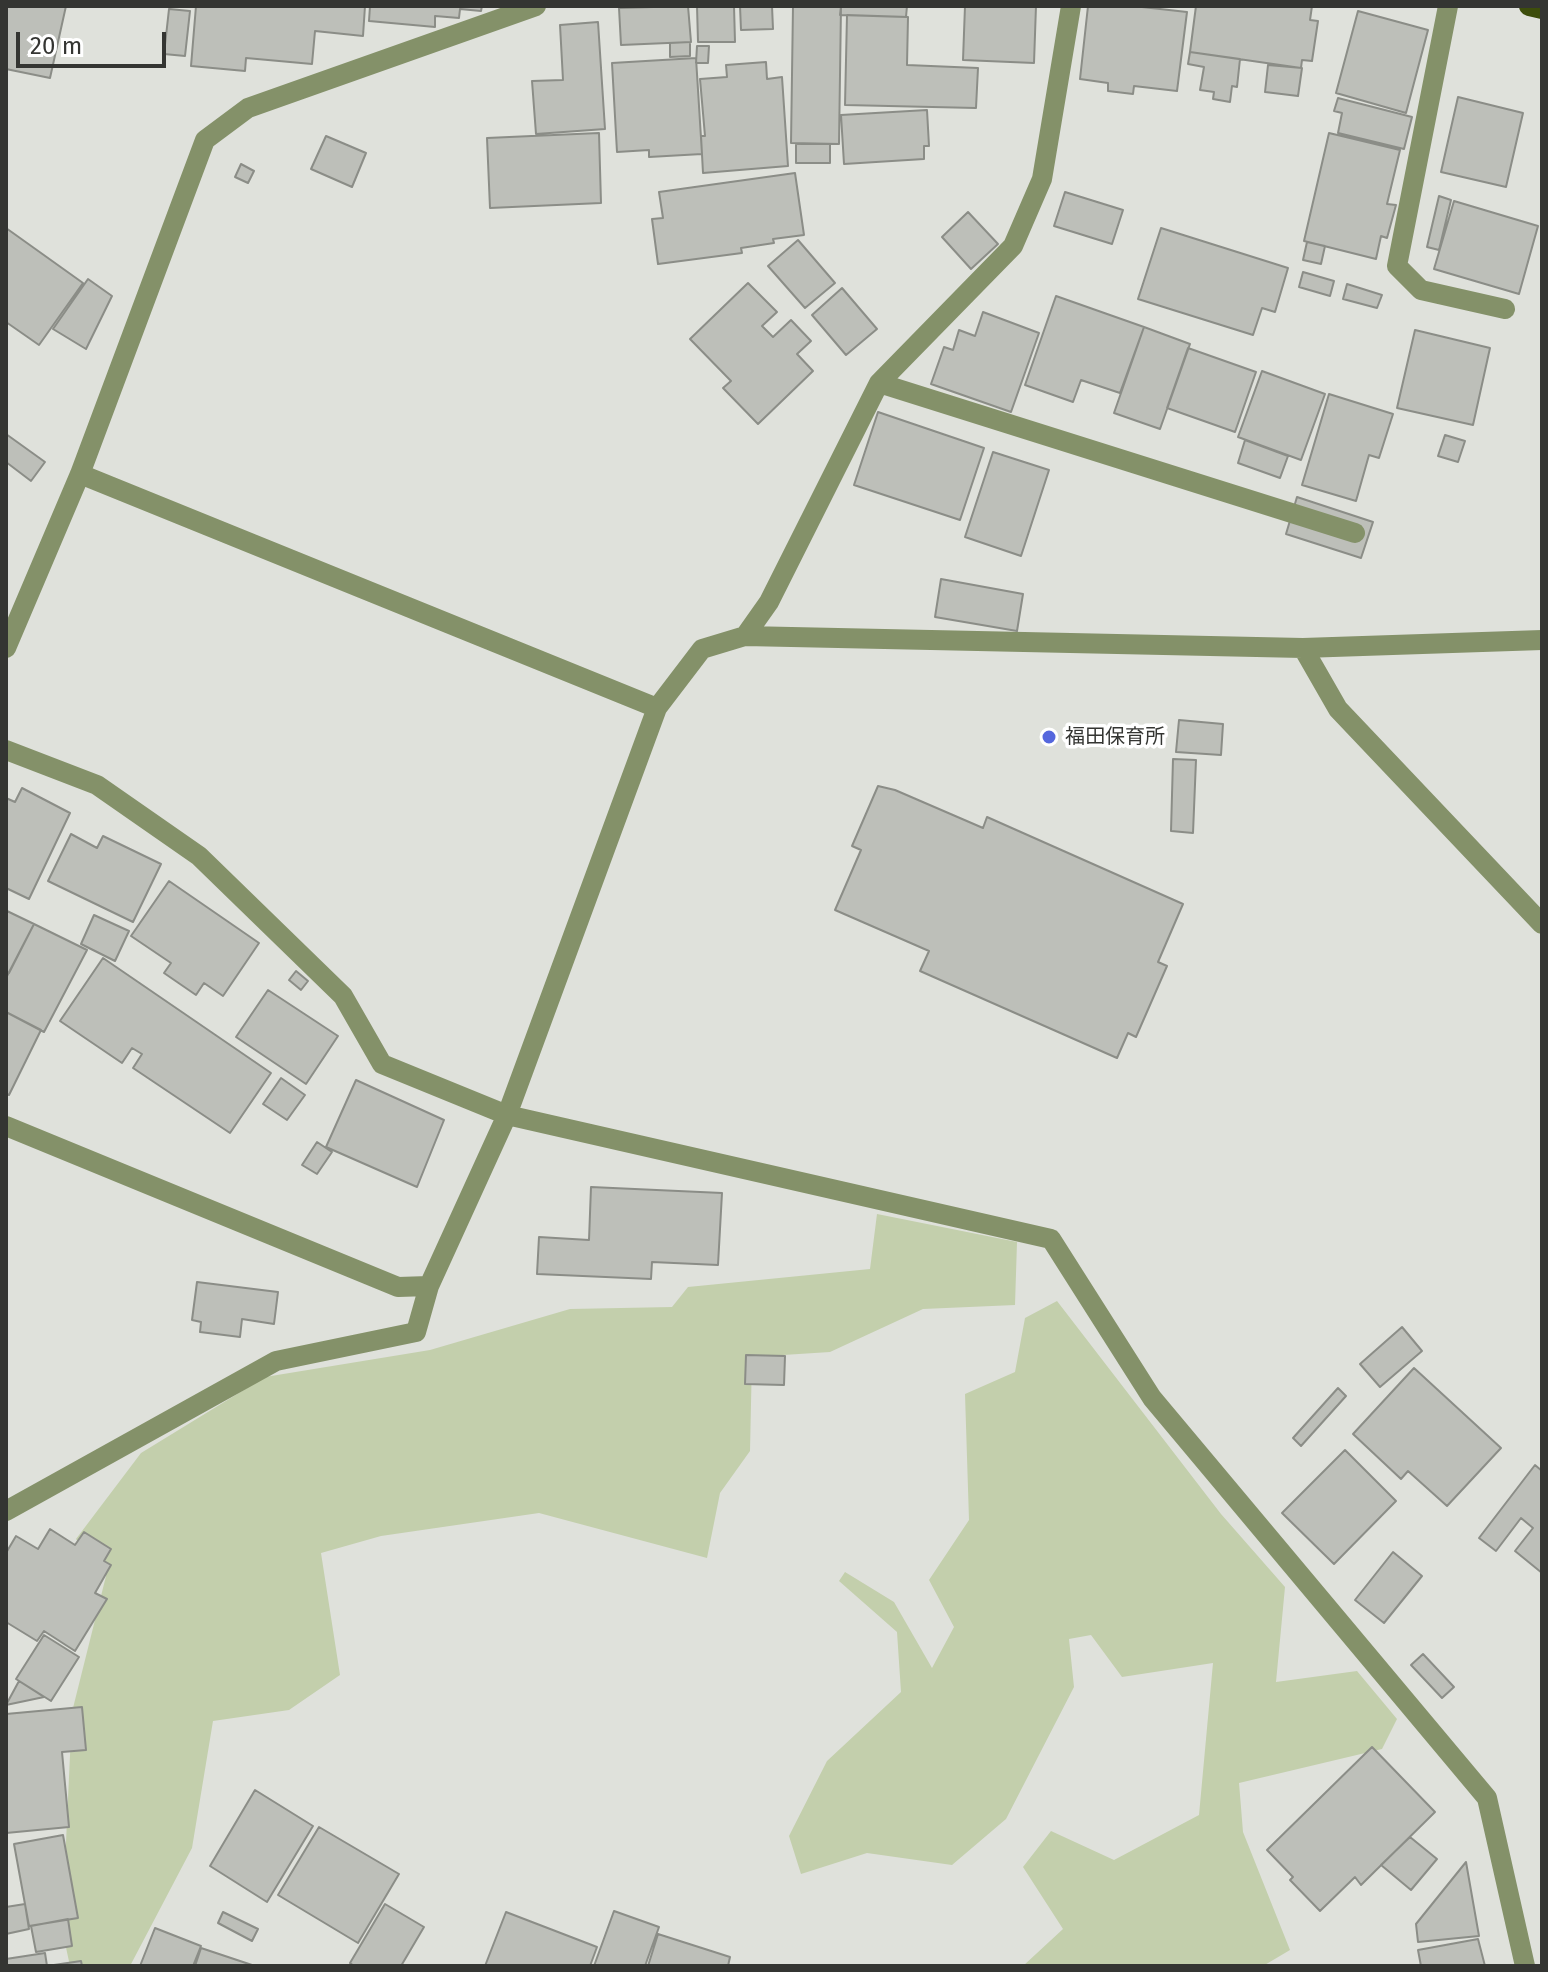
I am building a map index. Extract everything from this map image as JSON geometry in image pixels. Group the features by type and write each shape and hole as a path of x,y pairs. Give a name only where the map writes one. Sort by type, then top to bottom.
{"main road":[{"path":"1529,6 1542,9"}],"street":[{"path":"6,648 80,474 205,140 248,108 536,6"},
{"path":"745,636 769,602 879,383 1013,246 1042,179 1071,6"},
{"path":"1448,6 1397,266 1421,290 1505,309"},
{"path":"879,383 1355,533"},
{"path":"80,474 657,708"},
{"path":"6,1511 276,1361 416,1332 429,1286 507,1115 657,708 702,649 745,636 1303,648 1542,640"},
{"path":"1303,648 1338,709 1542,924"},
{"path":"6,750 97,785 199,856 343,996 382,1064 507,1115 1051,1239 1152,1398 1487,1798 1525,1966"},
{"path":"6,1126 398,1287 429,1286"}],"green space":[{"path":"877,1214 1017,1242 1015,1305 923,1309 830,1352 752,1357 750,1451 720,1493 707,1558 539,1513 381,1536 321,1553 340,1675 289,1710 213,1721 192,1848 130,1966 70,1966 62,1929 72,1712 106,1576 76,1539 141,1453 265,1377 430,1350 570,1309 672,1307 688,1287 870,1269"},
{"path":"1057,1301 1221,1514 1285,1587 1276,1682 1357,1671 1397,1719 1382,1749 1239,1783 1243,1832 1290,1950 1263,1966 1023,1966 1063,1929 1023,1867 1051,1831 1114,1860 1199,1815 1213,1663 1122,1677 1091,1635 1069,1639 1074,1687 1006,1819 952,1865 867,1853 801,1874 789,1836 827,1761 901,1692 897,1632 839,1581 845,1572 894,1602 932,1668 954,1627 929,1580 969,1520 965,1394 1015,1372 1025,1318"}],"building":[{"path":"6,6 66,6 50,78 6,69"},
{"path":"196,6 365,6 363,36 315,31 312,64 246,58 245,71 191,66"},
{"path":"370,6 482,6 481,11 460,9 459,18 435,16 435,27 369,21"},
{"path":"688,6 691,42 621,45 619,8"},
{"path":"697,6 734,6 735,42 698,42"},
{"path":"740,6 772,6 773,29 741,30"},
{"path":"793,6 841,6 839,144 791,143"},
{"path":"841,6 907,6 906,17 840,15"},
{"path":"965,6 1036,6 1034,63 963,60"},
{"path":"1088,6 1133,6 1187,12 1177,91 1134,86 1133,94 1108,91 1108,83 1080,79"},
{"path":"1196,6 1312,6 1310,20 1318,21 1312,61 1302,60 1301,68 1190,52"},
{"path":"169,9 190,11 185,56 164,54"},
{"path":"1358,11 1428,30 1406,113 1336,93"},
{"path":"847,15 908,17 907,65 978,68 976,108 845,105"},
{"path":"598,22 605,129 536,134 532,81 563,80 560,25"},
{"path":"690,42 690,56 670,57 670,43"},
{"path":"697,46 709,46 708,63 696,63"},
{"path":"1190,52 1240,59 1237,87 1232,86 1230,102 1213,99 1214,92 1200,90 1204,67 1188,64"},
{"path":"696,58 702,154 649,157 649,150 617,152 612,63"},
{"path":"766,62 767,79 782,77 788,166 703,173 701,136 705,136 700,79 727,77 726,65"},
{"path":"1268,65 1302,68 1298,96 1265,92"},
{"path":"1458,97 1523,113 1506,187 1441,172"},
{"path":"1338,98 1412,117 1404,149 1338,133 1342,113 1334,111"},
{"path":"927,110 929,146 924,146 924,159 844,164 841,115"},
{"path":"599,133 601,203 490,208 487,138"},
{"path":"1329,133 1400,150 1387,204 1396,205 1387,238 1381,236 1376,259 1304,241"},
{"path":"326,136 366,153 352,187 311,169"},
{"path":"796,144 830,144 830,163 796,163"},
{"path":"241,164 254,171 248,183 235,177"},
{"path":"795,173 804,235 741,248 742,253 658,264 652,219 663,218 659,192"},
{"path":"1065,192 1123,210 1112,244 1054,226"},
{"path":"1439,196 1451,200 1439,250 1427,247"},
{"path":"1454,201 1538,226 1519,294 1434,269"},
{"path":"968,212 998,244 971,269 942,237"},
{"path":"6,228 83,283 39,345 6,322"},
{"path":"1161,228 1288,268 1275,312 1262,308 1253,335 1138,299"},
{"path":"798,240 835,283 805,308 768,266"},
{"path":"1307,242 1325,246 1321,264 1303,260"},
{"path":"1303,272 1334,281 1330,296 1299,287"},
{"path":"88,279 112,296 86,349 53,329"},
{"path":"748,283 777,312 762,326 773,337 791,320 811,341 797,354 813,371 758,424 723,388 731,381 690,339"},
{"path":"1347,284 1382,295 1377,308 1343,299"},
{"path":"842,288 877,329 846,355 812,315"},
{"path":"1056,296 1144,327 1120,393 1081,380 1073,402 1025,385"},
{"path":"983,312 1039,333 1011,412 931,384 944,347 953,350 959,330 975,336"},
{"path":"1144,327 1190,344 1160,429 1114,413"},
{"path":"1415,330 1490,348 1473,425 1397,408"},
{"path":"1188,348 1256,372 1235,432 1167,408"},
{"path":"1262,371 1325,394 1301,460 1238,437"},
{"path":"1329,394 1393,414 1379,458 1369,455 1356,501 1302,485"},
{"path":"878,412 984,448 960,520 854,485"},
{"path":"6,434 45,462 31,481 6,462"},
{"path":"1445,435 1465,441 1458,462 1438,456"},
{"path":"1245,440 1288,456 1280,478 1238,463"},
{"path":"993,452 1049,470 1021,556 965,537"},
{"path":"1297,497 1373,522 1361,558 1286,534"},
{"path":"941,579 1023,594 1017,631 935,617"},
{"path":"1179,720 1223,724 1221,755 1176,752"},
{"path":"1173,759 1196,760 1193,833 1171,831"},
{"path":"878,786 895,790 983,828 987,817 1183,904 1158,962 1167,966 1136,1037 1128,1033 1117,1058 920,971 929,951 835,910 861,850 852,846"},
{"path":"22,788 70,813 29,899 6,888 6,798 15,802"},
{"path":"71,834 97,848 103,836 161,864 133,922 48,881"},
{"path":"169,881 259,943 223,996 204,983 196,995 164,973 171,963 131,936"},
{"path":"7,911 34,924 9,973 6,971"},
{"path":"94,915 129,931 115,961 81,944"},
{"path":"34,924 87,950 44,1032 6,1012 6,978"},
{"path":"103,958 271,1073 230,1133 133,1068 142,1054 132,1048 122,1063 60,1021"},
{"path":"296,971 308,981 301,990 289,980"},
{"path":"268,990 338,1036 306,1084 236,1037"},
{"path":"6,1012 41,1030 9,1095 6,1094"},
{"path":"281,1078 305,1095 287,1120 263,1104"},
{"path":"356,1080 444,1120 417,1187 326,1147"},
{"path":"317,1142 332,1152 317,1174 302,1165"},
{"path":"591,1187 722,1193 718,1265 652,1262 651,1279 537,1274 539,1237 589,1240"},
{"path":"197,1282 278,1292 274,1324 242,1319 240,1337 200,1332 201,1322 192,1320"},
{"path":"1402,1327 1422,1351 1380,1387 1360,1364"},
{"path":"746,1355 785,1356 784,1385 745,1384"},
{"path":"1414,1368 1501,1448 1447,1506 1408,1471 1401,1479 1353,1434"},
{"path":"1338,1388 1346,1396 1301,1446 1293,1438"},
{"path":"1345,1450 1396,1501 1334,1564 1282,1513"},
{"path":"1535,1465 1542,1471 1542,1573 1515,1551 1533,1528 1521,1518 1496,1551 1479,1538"},
{"path":"50,1529 75,1545 84,1532 111,1549 104,1561 111,1565 95,1593 107,1599 75,1651 44,1631 37,1641 6,1622 6,1553 16,1536 38,1549"},
{"path":"1393,1552 1422,1576 1384,1623 1355,1600"},
{"path":"44,1635 79,1657 51,1701 16,1679"},
{"path":"1423,1654 1454,1687 1442,1698 1411,1665"},
{"path":"19,1681 44,1697 6,1705"},
{"path":"82,1707 86,1750 62,1752 69,1827 6,1833 6,1714"},
{"path":"1372,1747 1435,1812 1361,1885 1355,1877 1320,1911 1267,1850"},
{"path":"255,1790 313,1826 267,1902 210,1866"},
{"path":"319,1827 399,1874 358,1943 278,1895"},
{"path":"63,1835 78,1918 29,1926 14,1844"},
{"path":"1410,1837 1437,1859 1411,1890 1381,1865"},
{"path":"1466,1862 1479,1936 1418,1942 1416,1924"},
{"path":"25,1904 29,1929 6,1934 6,1907"},
{"path":"385,1904 424,1927 401,1966 354,1966 350,1963"},
{"path":"614,1911 659,1927 645,1966 594,1966"},
{"path":"223,1912 258,1929 252,1941 218,1923"},
{"path":"506,1912 597,1947 590,1966 485,1966"},
{"path":"68,1919 72,1946 36,1952 31,1926"},
{"path":"155,1928 201,1946 193,1966 140,1966"},
{"path":"658,1934 730,1957 728,1966 648,1966"},
{"path":"1478,1939 1485,1966 1421,1966 1418,1950"},
{"path":"201,1948 255,1966 195,1966"},
{"path":"45,1953 47,1966 6,1966 6,1959"},
{"path":"81,1961 82,1966 47,1966"}],"place":[{"name":"福田保育所","path":"1049,737"}]}
